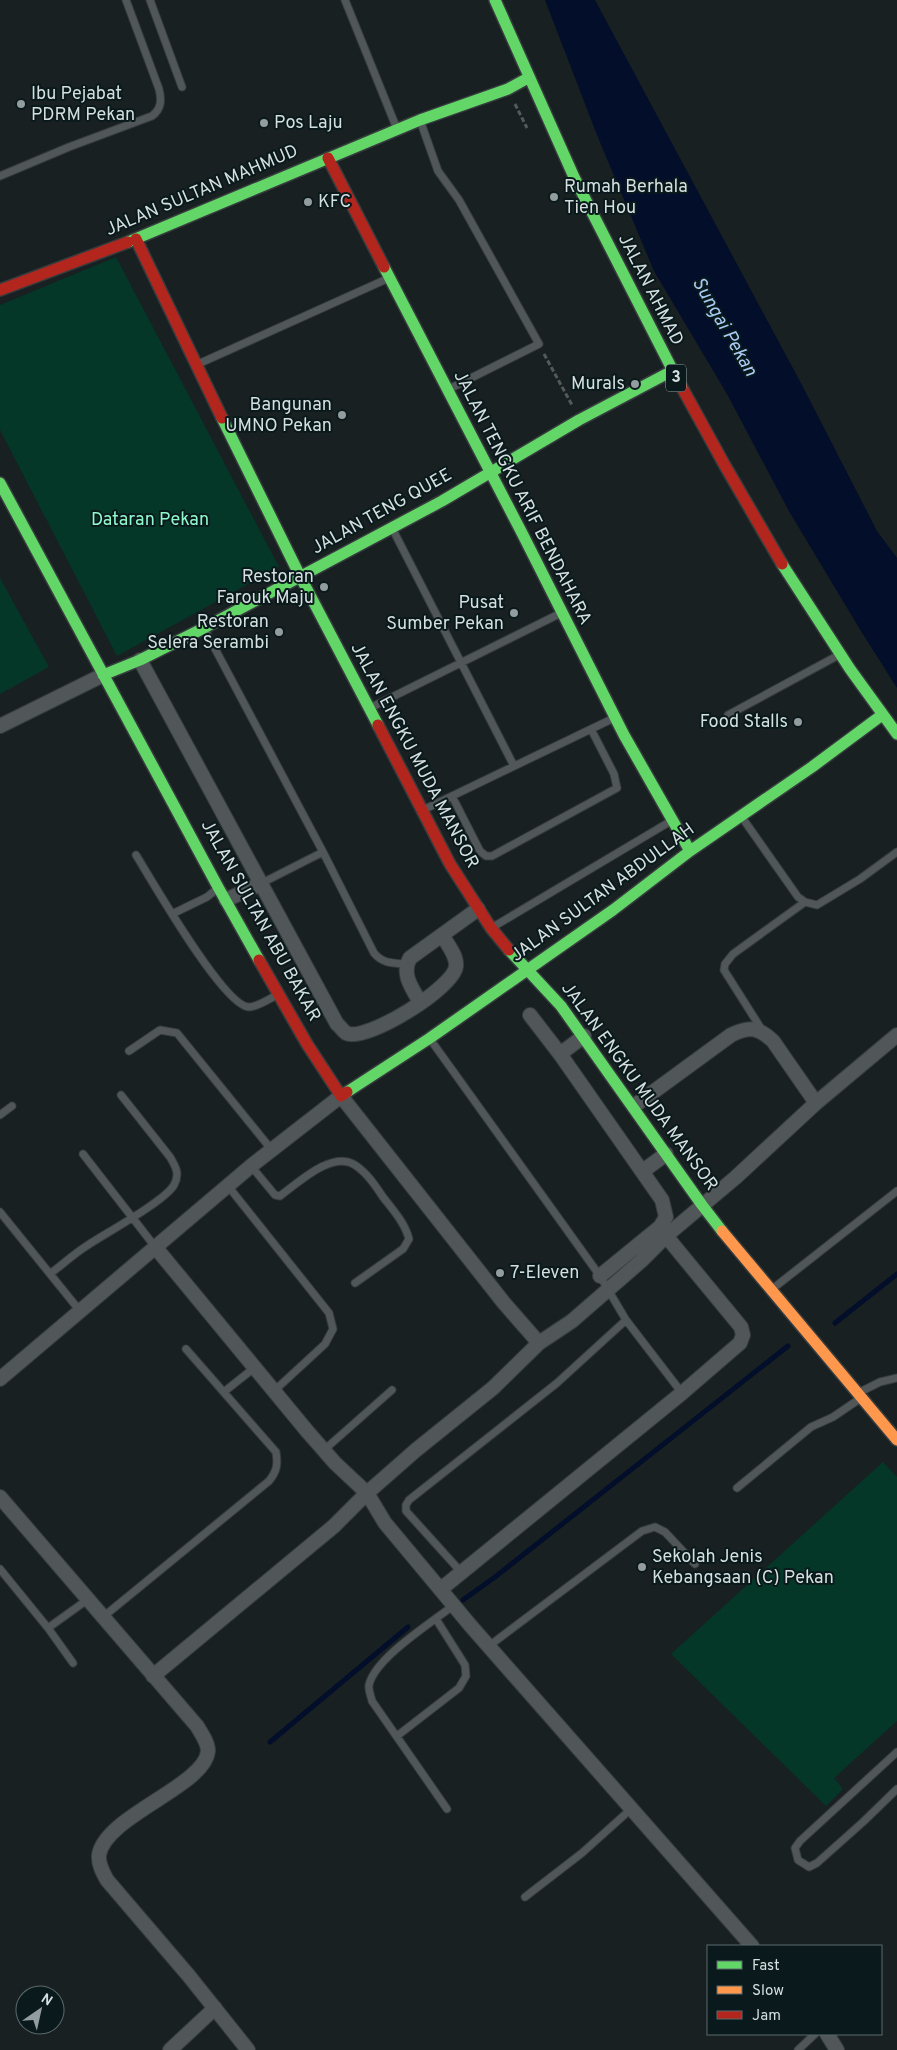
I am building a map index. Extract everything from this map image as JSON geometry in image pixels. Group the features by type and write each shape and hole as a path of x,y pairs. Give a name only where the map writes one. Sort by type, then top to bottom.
{"main road":[{"name":"JALAN AHMAD","path":"495,0 528,78 600,231 672,371 784,568 840,654 897,734"},
{"name":"JALAN SULTAN MAHMUD","path":"0,290 136,239 398,129 508,88 528,78"},
{"name":"JALAN TENGKU ARIF BENDAHARA","path":"328,158 654,793 690,851"},
{"name":"JALAN ENGKU MUDA MANSOR","path":"136,239 300,576 421,811 450,864 478,909 491,928 562,1006 702,1205 770,1290 897,1440"},
{"name":"JALAN TENG QUEE","path":"103,675 140,660 204,628 392,528 579,420 672,371"},
{"name":"JALAN SULTAN ABU BAKAR","path":"0,483 218,887 278,994 323,1070 341,1096"},
{"name":"JALAN SULTAN ABDULLAH","path":"341,1096 430,1038 528,970 613,910 690,851 812,767 882,715"}],"street":[{"path":"140,660 260,884 338,1024 346,1033 356,1034 372,1030 397,1018 447,982 454,974 456,965 455,957 442,935"},
{"path":"0,726 103,675"},
{"path":"226,900 260,884"},
{"path":"420,1002 406,974 406,964 410,958 478,909"},
{"path":"530,1014 662,1200 666,1217 660,1227 600,1276"},
{"path":"634,1106 742,1029 754,1029 764,1033 773,1040 816,1103"},
{"path":"153,1676 327,1532 367,1493 493,1388 539,1343 572,1321 642,1261 666,1236 735,1178 816,1103 897,1035"},
{"path":"560,1054 584,1036"},
{"path":"0,1379 251,1166 341,1096"},
{"name":"JALAN SULTAN ABU BAKAR","path":"341,1096 504,1303 539,1343"},
{"path":"643,1171 666,1154"},
{"path":"441,1589 682,1393 740,1343 743,1335 736,1320 666,1236"},
{"path":"156,1248 324,1450 367,1493 385,1522 489,1646 751,1945"},
{"path":"0,1498 197,1726 205,1739 208,1751 202,1764 191,1776 124,1822 109,1835 99,1856 100,1868 107,1880 248,2050"},
{"path":"170,2050 215,2008"},
{"path":"828,2035 837,2050"}],"lane":[{"path":"0,176 156,113 161,101 160,89 126,0"},
{"path":"150,0 182,87"},
{"path":"344,0 398,129"},
{"path":"420,120 438,171 459,200 539,344 447,390"},
{"path":"196,365 389,278"},
{"path":"392,528 514,766"},
{"path":"369,708 562,612"},
{"path":"204,628 323,852 374,953 385,962 406,964"},
{"path":"728,714 840,654"},
{"path":"421,811 615,718"},
{"path":"452,796 480,851 486,856 492,856 617,788 614,774 591,729"},
{"path":"741,816 798,897 805,902 817,905 860,879 897,853"},
{"path":"491,928 671,821"},
{"path":"260,884 323,852"},
{"path":"136,855 201,959 230,995 241,1005 249,1007 278,994"},
{"path":"172,914 207,896 218,887"},
{"path":"764,1033 724,970 725,964 733,954 805,902"},
{"path":"129,1051 160,1030 177,1033 271,1150"},
{"path":"430,1038 600,1276 626,1320 682,1393"},
{"path":"51,1273 86,1246 147,1208 173,1188 178,1176 170,1157 121,1095"},
{"path":"0,1115 12,1106"},
{"path":"83,1154 130,1217 156,1248"},
{"path":"251,1166 275,1195 280,1196 325,1164 340,1161 353,1163 366,1174 407,1228 409,1239 403,1249 355,1283"},
{"path":"228,1186 328,1313 333,1328 325,1344 274,1391"},
{"path":"770,1290 897,1191"},
{"path":"0,1212 80,1311"},
{"path":"462,1572 406,1511 406,1505 409,1500 557,1383 626,1320"},
{"path":"102,1618 269,1481 276,1473 278,1462 276,1452 225,1391 186,1349"},
{"path":"225,1391 254,1368"},
{"path":"737,1488 811,1427 833,1417 859,1395 880,1382 897,1378"},
{"path":"324,1450 392,1390"},
{"path":"489,1646 642,1531 654,1527 665,1532 694,1564"},
{"path":"0,1569 74,1663"},
{"path":"48,1628 87,1600"},
{"path":"447,1809 372,1700 369,1687 375,1671 393,1652 454,1605"},
{"path":"397,1736 459,1688 466,1676 465,1665 436,1619"},
{"path":"897,1752 800,1841 795,1848 798,1860 809,1867 817,1863 864,1822 897,1789"},
{"path":"525,1897 582,1853 631,1809"},
{"path":"798,2050 814,2035"}],"path":[{"path":"539,344 579,420"}],"green space":[{"name":"Dataran Pekan","path":"116,257 279,567 117,656 0,430 0,305"},
{"path":"0,578 49,667 0,694"},
{"path":"883,1462 897,1477 897,1721 834,1778 843,1789 826,1806 671,1654"}],"water":[{"name":"Sungai Pekan","path":"545,0 595,0 803,387 877,531 897,558 897,688 790,513 727,394 654,271 597,135"}],"waterway":[{"path":"835,1323 897,1274"},
{"path":"463,1600 495,1577 788,1346"},
{"path":"270,1742 408,1627"}],"traffic: fast":[{"path":"495,0 574,177 674,373"},
{"path":"128,242 420,120 508,89 528,78"},
{"path":"384,267 624,735 690,851"},
{"path":"103,675 140,660 204,628 442,501 579,420 672,371"},
{"path":"222,418 300,576 378,725"},
{"path":"0,483 259,960"},
{"path":"782,564 850,669 897,734"},
{"path":"347,1092 430,1038 613,910 690,851 812,767 882,715"},
{"path":"509,950 561,1006 722,1231"}],"traffic: slow":[{"path":"722,1231 897,1440"}],"traffic: jam":[{"path":"328,158 384,267"},
{"path":"136,239 222,418"},
{"path":"0,290 128,242"},
{"path":"674,373 782,564"},
{"path":"378,725 450,864 491,928 509,950"},
{"path":"259,960 307,1044 341,1096 347,1092"}],"place":[{"name":"Ibu Pejabat PDRM Pekan","path":"21,104"},
{"name":"Pos Laju","path":"264,123"},
{"name":"Rumah Berhala Tien Hou","path":"554,197"},
{"name":"KFC","path":"308,202"},
{"name":"Murals","path":"635,384"},
{"name":"Bangunan UMNO Pekan","path":"342,415"},
{"name":"Restoran Farouk Maju","path":"324,587"},
{"name":"Pusat Sumber Pekan","path":"514,613"},
{"name":"Restoran Selera Serambi","path":"279,632"},
{"name":"Food Stalls","path":"798,722"},
{"name":"7-Eleven","path":"500,1273"},
{"name":"Sekolah Jenis Kebangsaan (C) Pekan","path":"642,1567"}]}
